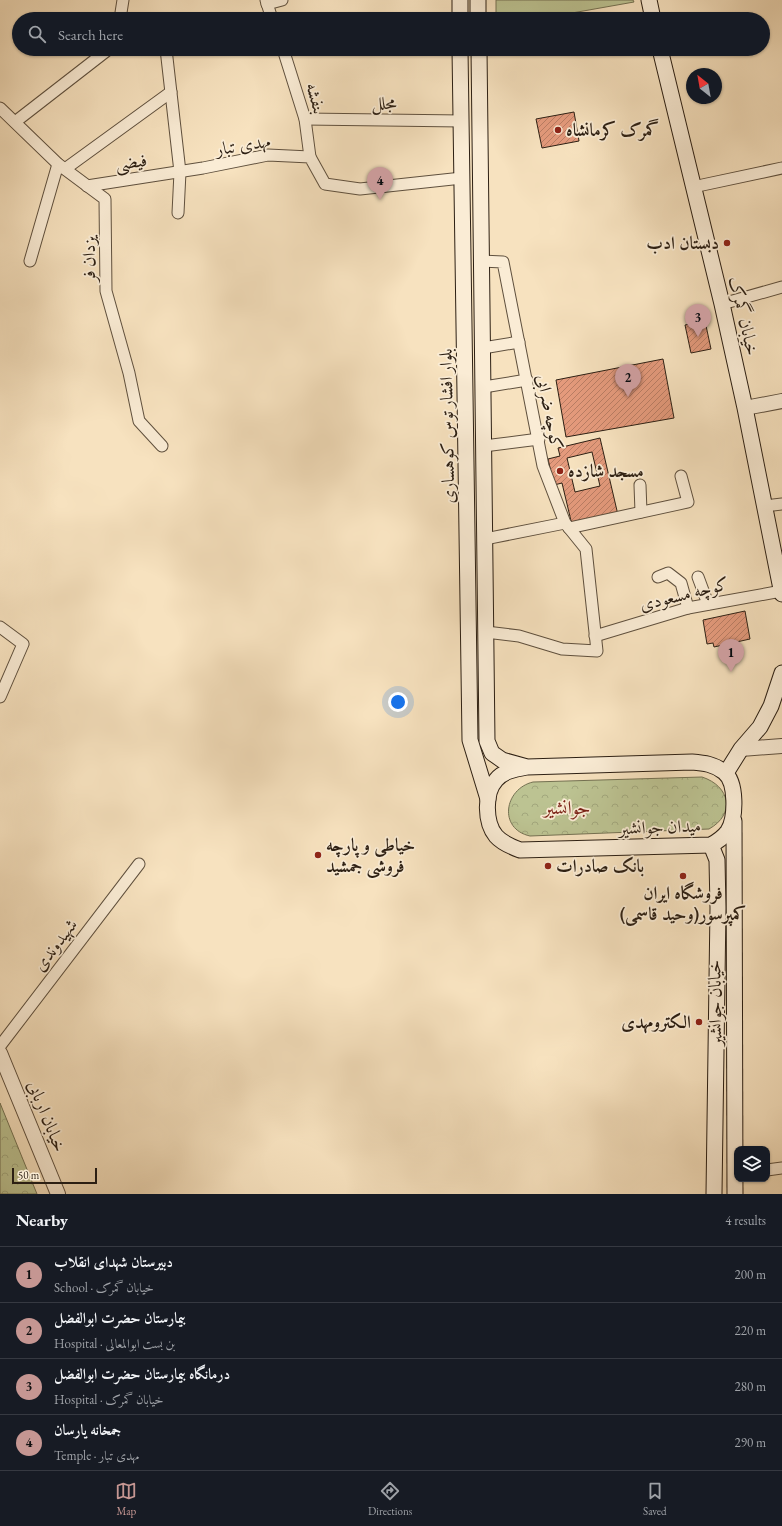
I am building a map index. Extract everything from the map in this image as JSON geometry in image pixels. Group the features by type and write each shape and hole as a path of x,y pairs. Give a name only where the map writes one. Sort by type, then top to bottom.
{"main road":[{"path":"460,0 460,12"},
{"path":"478,0 478,12"},
{"path":"649,0 652,12"},
{"name":"بلوار افشار توس کوهساری","path":"460,56 470,740 488,799"},
{"name":"بلوار افشار توس کوهساری","path":"479,56 480,261 484,387 487,741 492,753 502,760 527,767"},
{"name":"خیابان گمرک","path":"662,56 722,304 745,408 782,593"},
{"path":"726,773 741,749 760,727 771,706 782,674"},
{"name":"میدان جوانشیر","path":"692,762 712,764 726,773 731,784 734,813 729,830 722,838 711,845 520,850 507,845 496,836 490,824 488,799 496,780 509,771 527,767 692,762"},
{"name":"خیابان جوانشیر","path":"734,813 737,1146"},
{"name":"خیابان جوانشیر","path":"711,845 717,860 718,908 714,1194"},
{"name":"خیابان جوانشیر","path":"735,1194 736,1182"}],"street":[{"path":"270,12 266,2 282,0"},
{"path":"122,12 126,2"},
{"path":"14,122 100,56"},
{"path":"167,56 180,172 178,213"},
{"name":"بنفشه","path":"285,56 305,119 310,157"},
{"path":"30,261 61,166 171,92"},
{"name":"یزدان فر","path":"0,110 61,166 105,199 106,291 129,373 138,420 162,446"},
{"name":"مجلل","path":"305,119 462,120"},
{"name":"مهدی تبار","path":"180,172 268,155 310,157"},
{"path":"310,157 326,184 360,190 462,178"},
{"path":"693,187 782,168"},
{"name":"فیضی","path":"87,186 180,172"},
{"name":"کوچه ضرابی","path":"480,261 503,262 539,438 543,466 567,525 586,549 597,651 562,649 519,636 486,632"},
{"path":"722,304 782,287"},
{"path":"482,348 519,342"},
{"path":"484,387 527,380"},
{"path":"745,408 782,401"},
{"path":"484,446 539,438"},
{"path":"485,539 641,512 688,502 681,476"},
{"path":"640,485 641,512"},
{"path":"765,506 782,504"},
{"path":"658,577 668,573 681,583 688,608"},
{"path":"698,577 708,604"},
{"name":"کوچه مسعودی","path":"595,636 688,608 782,593"},
{"path":"0,627 23,644 0,697"},
{"path":"741,749 782,746"},
{"name":"شهیدوندی","path":"0,1046 139,864"},
{"name":"خیابان اربابی","path":"0,1053 58,1194"},
{"path":"770,1170 782,1168"}],"green space":[{"path":"496,0 633,0 634,2 578,12 496,12"},
{"path":"702,777 719,787 724,793 726,801 726,808 723,816 718,823 709,829 530,836 520,832 513,826 509,818 511,800 516,792 523,786 533,782"},
{"path":"0,1103 37,1194 0,1194"}],"building":[{"name":"گمرک کرمانشاه","path":"574,112 579,141 542,148 536,119"},
{"path":"705,321 711,349 691,353 685,325"},
{"path":"663,359 674,418 566,437 556,380"},
{"name":"مسجد شازده","path":"600,438 618,515 572,525 562,483 554,485 548,459 560,456 558,448","holes":["592,452 600,486 575,492 567,458"]},
{"path":"745,611 750,639 714,647 713,643 707,644 703,620"}],"place":[{"name":"گمرک کرمانشاه","path":"558,130"},
{"name":"جمخانه یارسان","path":"380,200"},
{"name":"دبستان ادب","path":"727,243"},
{"name":"درمانگاه بیمارستان حضرت ابوالفضل","path":"698,337"},
{"name":"بیمارستان حضرت ابوالفضل","path":"628,397"},
{"name":"مسجد شازده","path":"560,471"},
{"name":"دبیرستان شهدای انقلاب","path":"731,672"},
{"name":"خیاطی ‌‌و‌ پارچه فروشی جمشید","path":"318,855"},
{"name":"بانک صادرات","path":"548,866"},
{"name":"فروشگاه ایران کمپرسور(وحید قاسمی)","path":"683,876"},
{"name":"الکترومهدی","path":"699,1022"}],"district":[{"name":"جوانشیر","path":"567,807"}]}
